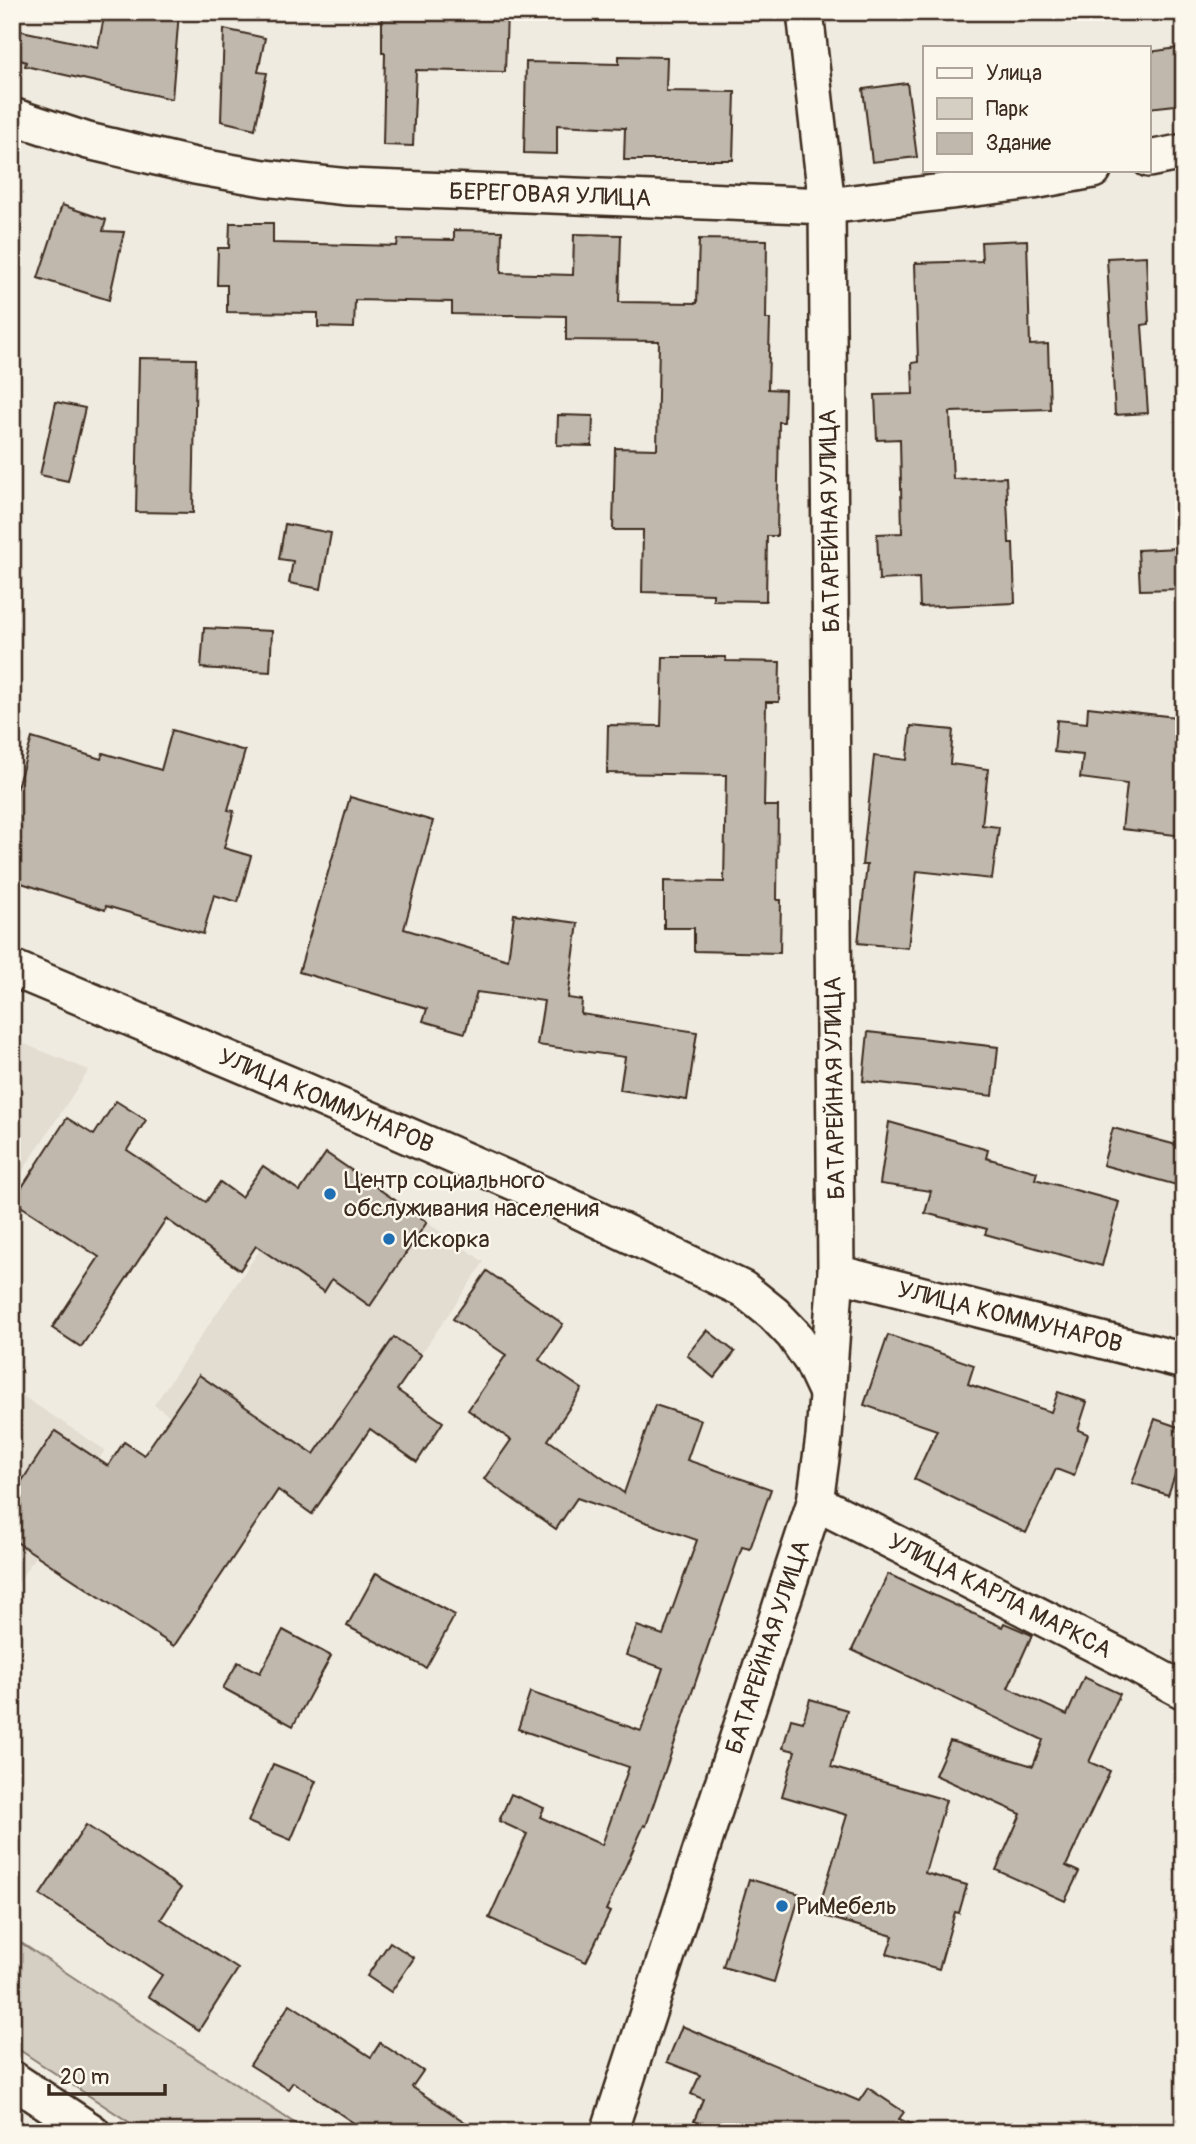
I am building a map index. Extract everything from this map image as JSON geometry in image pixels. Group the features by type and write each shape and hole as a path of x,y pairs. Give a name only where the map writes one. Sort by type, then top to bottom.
{"street":[{"name":"БАТАРЕЙНАЯ УЛИЦА","path":"609,2132 815,1502 827,1393 836,1273 827,206 805,12"},
{"name":"БЕРЕГОВАЯ УЛИЦА","path":"12,116 88,141 195,166 348,187 827,206 1033,181 1082,172"},
{"path":"1150,159 1184,152"},
{"name":"УЛИЦА КОММУНАРОВ","path":"12,968 552,1198 743,1289 774,1314 794,1335 812,1361 827,1393"},
{"name":"УЛИЦА КОММУНАРОВ","path":"836,1273 1184,1361"},
{"name":"УЛИЦА КАРЛА МАРКСА","path":"815,1502 1184,1691"},
{"path":"12,2079 92,2132"}],"shaded area":[{"path":"12,1039 89,1070 12,1187"},
{"path":"326,1153 484,1262 312,1514 154,1405"},
{"path":"12,1389 105,1450 12,1592"}],"green space":[{"path":"12,1937 308,2132 144,2132 12,2045 12,1981 16,1975 12,1972"}],"building":[{"path":"105,12 179,12 172,99 25,66 26,62 12,57 12,29 98,47"},
{"path":"446,12 507,12 505,72 416,70 413,146 383,145 385,53 382,53 382,16 446,17"},
{"path":"224,29 265,38 258,72 267,73 255,129 221,121"},
{"path":"1178,48 1184,104 1150,108 1150,52"},
{"path":"619,56 667,57 666,91 735,92 733,160 624,160 625,128 557,125 557,154 524,153 526,62 619,64"},
{"path":"907,83 917,157 872,162 863,89"},
{"path":"62,205 106,220 103,231 124,232 109,300 38,278"},
{"path":"230,223 273,223 273,243 397,246 398,239 454,240 454,230 502,231 501,273 573,275 574,234 621,235 619,302 697,303 699,239 767,240 766,319 770,319 768,389 785,390 784,422 779,422 777,536 767,536 766,601 713,600 713,594 642,592 643,530 613,530 615,448 657,449 659,341 566,340 566,316 452,314 452,302 355,300 354,328 318,327 318,313 227,312 227,285 217,285 218,248 229,248"},
{"path":"1027,240 1030,345 1048,344 1050,409 950,412 953,479 1006,477 1009,543 1013,543 1015,603 920,607 919,578 879,580 877,534 902,533 900,439 877,440 875,395 913,394 912,363 918,362 915,263 982,261 981,242"},
{"path":"1146,256 1149,324 1142,325 1148,413 1115,415 1107,258"},
{"path":"139,358 196,359 193,513 136,512"},
{"path":"56,402 85,408 68,481 40,475"},
{"path":"558,415 593,416 592,446 557,445"},
{"path":"285,524 331,533 321,589 289,583 293,561 279,559"},
{"path":"1178,548 1179,589 1140,590 1138,550"},
{"path":"204,628 272,631 270,672 201,668"},
{"path":"663,657 726,657 726,661 780,662 779,702 766,702 764,806 778,806 777,900 781,900 780,953 694,951 694,928 664,928 664,881 724,882 726,775 607,773 608,725 661,726"},
{"path":"1088,707 1184,718 1184,836 1122,829 1127,784 1080,778 1083,755 1054,752 1057,720 1087,723"},
{"path":"911,726 953,730 950,764 988,769 982,825 999,827 992,879 917,871 908,948 858,943 867,865 862,865 874,756 907,760"},
{"path":"172,730 245,751 228,810 234,811 224,848 251,856 238,902 214,895 203,934 106,906 105,910 12,880 12,803 32,738 101,759 103,753 161,770"},
{"path":"350,797 433,821 404,929 508,960 514,914 578,923 568,998 582,1000 581,1014 697,1032 687,1100 620,1090 625,1057 537,1045 544,1001 477,992 465,1033 423,1021 427,1009 299,972"},
{"path":"868,1032 998,1047 993,1096 863,1081"},
{"path":"116,1101 146,1120 127,1150 206,1202 220,1182 241,1197 263,1166 300,1191 326,1153 427,1222 370,1306 332,1279 324,1292 256,1246 240,1270 166,1219 81,1347 52,1328 99,1257 13,1201 67,1118 94,1135"},
{"path":"889,1122 988,1150 986,1158 1037,1172 1035,1179 1119,1202 1102,1266 985,1234 987,1229 925,1213 931,1191 880,1184"},
{"path":"1113,1128 1184,1147 1184,1187 1103,1165"},
{"path":"487,1271 563,1324 539,1360 582,1389 548,1440 624,1493 655,1405 701,1420 687,1460 771,1489 750,1549 742,1547 646,1826 644,1825 606,1910 610,1912 586,1962 489,1918 527,1834 499,1821 511,1794 544,1808 540,1817 602,1845 629,1767 518,1729 530,1692 641,1731 663,1668 626,1655 637,1626 663,1635 697,1540 577,1498 556,1529 484,1479 511,1440 468,1410 506,1355 453,1319"},
{"path":"707,1330 735,1352 714,1378 687,1355"},
{"path":"888,1335 974,1365 968,1384 1051,1412 1058,1392 1087,1402 1078,1430 1088,1434 1074,1476 1056,1469 1026,1533 914,1479 937,1430 864,1405"},
{"path":"394,1337 421,1355 397,1390 443,1422 417,1462 370,1429 312,1514 278,1490 174,1646 12,1539 12,1496 55,1431 108,1466 124,1442 144,1455 199,1375 314,1454"},
{"path":"1155,1419 1184,1429 1184,1449 1168,1495 1132,1483"},
{"path":"376,1573 455,1615 426,1668 347,1626"},
{"path":"888,1574 1002,1627 1004,1623 1032,1635 1008,1688 1067,1715 1084,1677 1120,1694 1089,1762 1110,1771 1066,1866 1079,1872 1065,1901 996,1870 1021,1814 935,1775 950,1741 1033,1766 1043,1740 852,1650"},
{"path":"283,1630 331,1656 293,1726 223,1688 238,1662 260,1673"},
{"path":"810,1699 847,1710 831,1767 946,1800 925,1873 967,1885 959,1913 955,1912 939,1969 887,1954 893,1936 817,1914 847,1815 782,1796 795,1751 783,1748 791,1719 803,1722"},
{"path":"273,1764 316,1781 291,1840 248,1822"},
{"path":"86,1825 181,1888 161,1919 238,1969 199,2030 148,1996 162,1975 40,1895"},
{"path":"749,1879 800,1894 774,1982 723,1967"},
{"path":"390,1942 414,1958 391,1992 367,1976"},
{"path":"290,2004 371,2057 380,2043 423,2071 412,2087 480,2132 367,2132 293,2082 288,2089 250,2065"},
{"path":"682,2026 859,2101 868,2088 904,2112 899,2119 930,2132 718,2132 694,2121 703,2099 691,2094 700,2075 667,2062"}],"place":[{"name":"Центр социального обслуживания населения","path":"330,1194"},
{"name":"Искорка","path":"389,1239"},
{"name":"РиМебель","path":"782,1906"}]}
